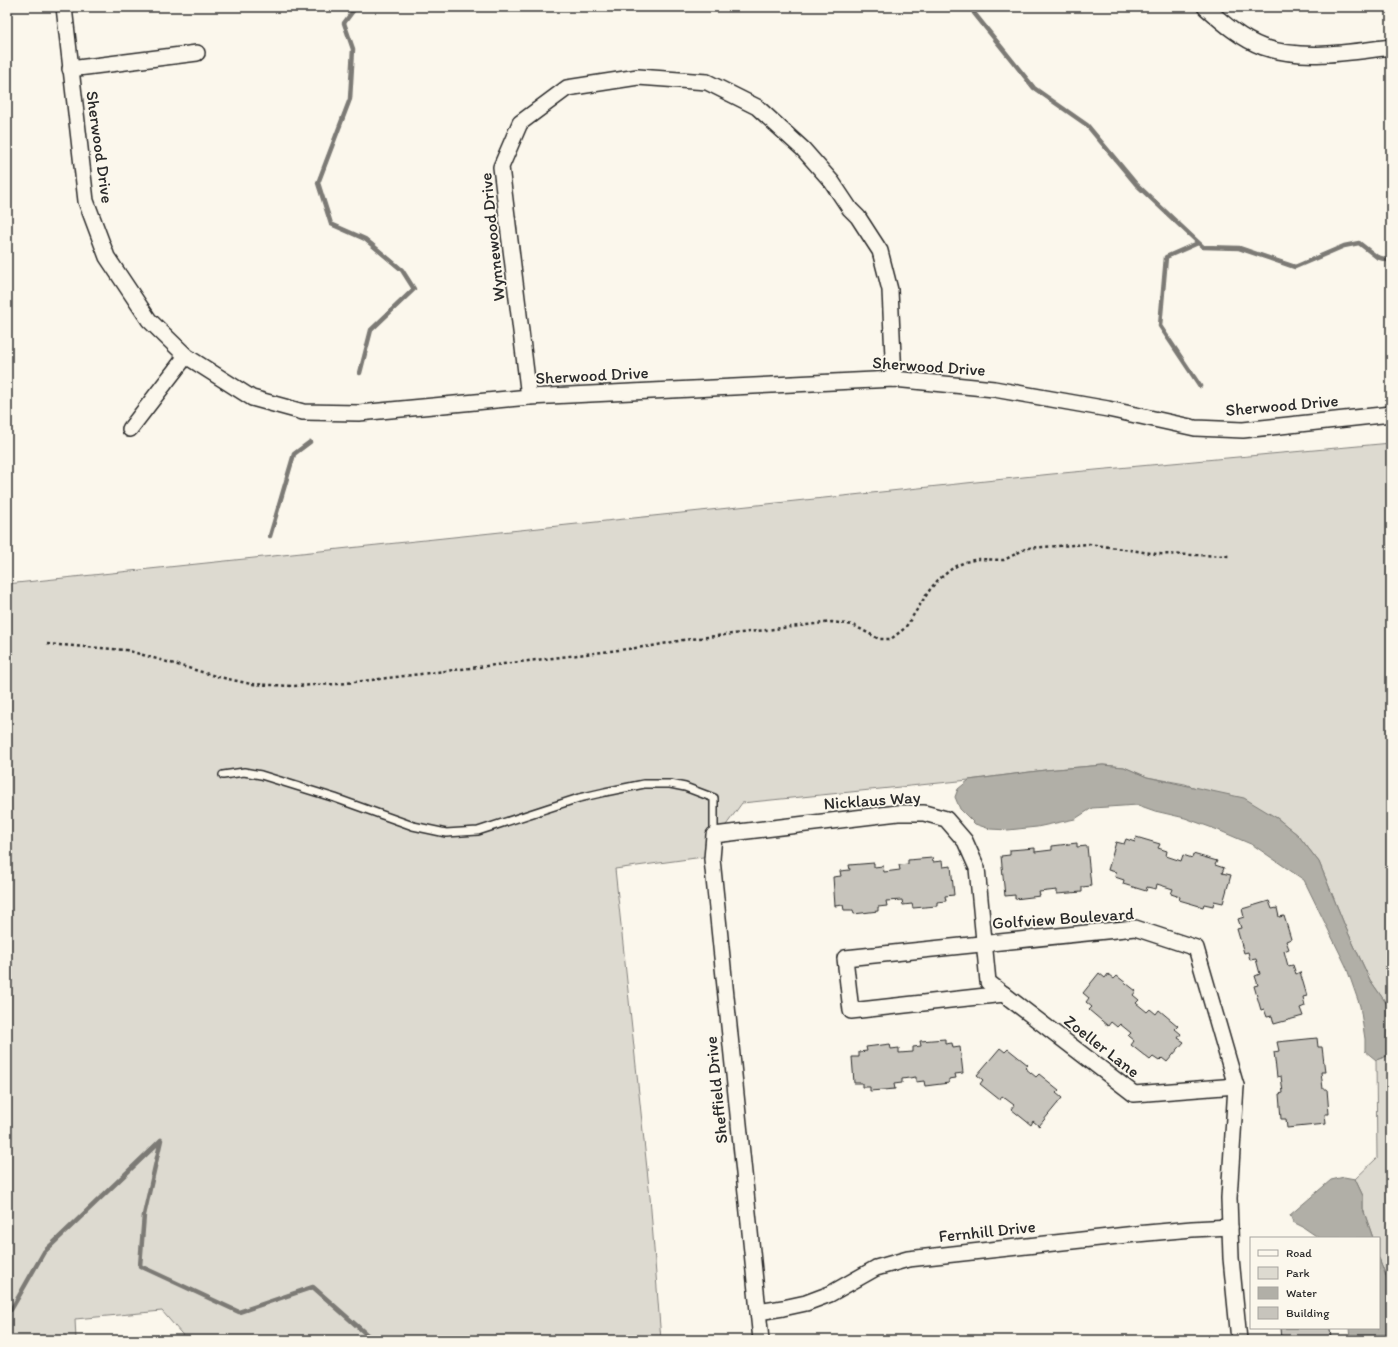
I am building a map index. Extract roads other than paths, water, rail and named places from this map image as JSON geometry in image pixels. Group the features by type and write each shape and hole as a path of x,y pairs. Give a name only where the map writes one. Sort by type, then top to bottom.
{"street":[{"name":"Sherwood Drive","path":"64,7 86,201 107,257 149,320 186,356 252,398 303,412 359,414 529,397 894,379 994,389 1108,409 1195,428 1243,430 1391,414"},
{"path":"1204,7 1241,35 1262,46 1287,53 1316,55 1391,47"},
{"path":"70,69 197,53"},
{"name":"Wynnewood Drive","path":"529,397 501,167 520,123 567,88 638,77 707,82 750,103 757,107 803,149 832,182 850,209 858,217 880,252 890,290 894,379"},
{"path":"130,429 186,356"},
{"name":"Nicklaus Way","path":"714,835 898,813 924,813 946,819 965,841 977,868 984,943"},
{"name":"Sheffield Drive","path":"714,835 712,859 761,1340"},
{"name":"Golfview Boulevard","path":"1004,994 851,1011 845,958 1136,928 1196,948 1236,1086 1229,1198 1231,1258 1239,1340"},
{"name":"Zoeller Lane","path":"984,943 988,982 1134,1094 1236,1086"},
{"name":"Fernhill Drive","path":"758,1312 806,1303 830,1294 876,1268 908,1259 1136,1234 1230,1227"}],"lane":[{"path":"223,775 244,772 261,775 335,798 419,827 435,831 455,833 478,831 546,808 605,792 644,784 670,784 685,787 714,798 714,835"}],"water":[{"path":"1103,765 1124,767 1147,777 1244,798 1277,818 1298,835 1319,862 1345,926 1370,980 1391,1010 1391,1051 1387,1056 1376,1060 1365,1051 1365,1039 1360,1006 1346,966 1304,880 1253,845 1185,818 1155,811 1138,805 1092,808 1075,819 1037,827 1008,830 990,829 975,824 960,809 955,797 958,789 969,780 1045,770"},
{"path":"1344,1177 1355,1179 1363,1196 1363,1209 1373,1237 1318,1237 1293,1222 1290,1215 1331,1180"},
{"path":"1380,1261 1391,1289 1391,1340 1351,1340 1350,1329 1380,1329"}],"waterway":[{"path":"356,7 344,23 353,49 350,99 318,183 331,224 365,239 402,270 414,289 371,330 360,373"},
{"path":"974,7 974,13 1034,88 1087,125 1136,184 1203,247 1239,248 1295,267 1344,246 1359,243 1377,257 1391,261"},
{"path":"1198,243 1166,257 1160,326 1200,386"},
{"path":"270,536 294,454 310,442"},
{"path":"7,1310 11,1310 44,1252 161,1140 144,1215 140,1266 239,1312 313,1287 373,1340"}]}
